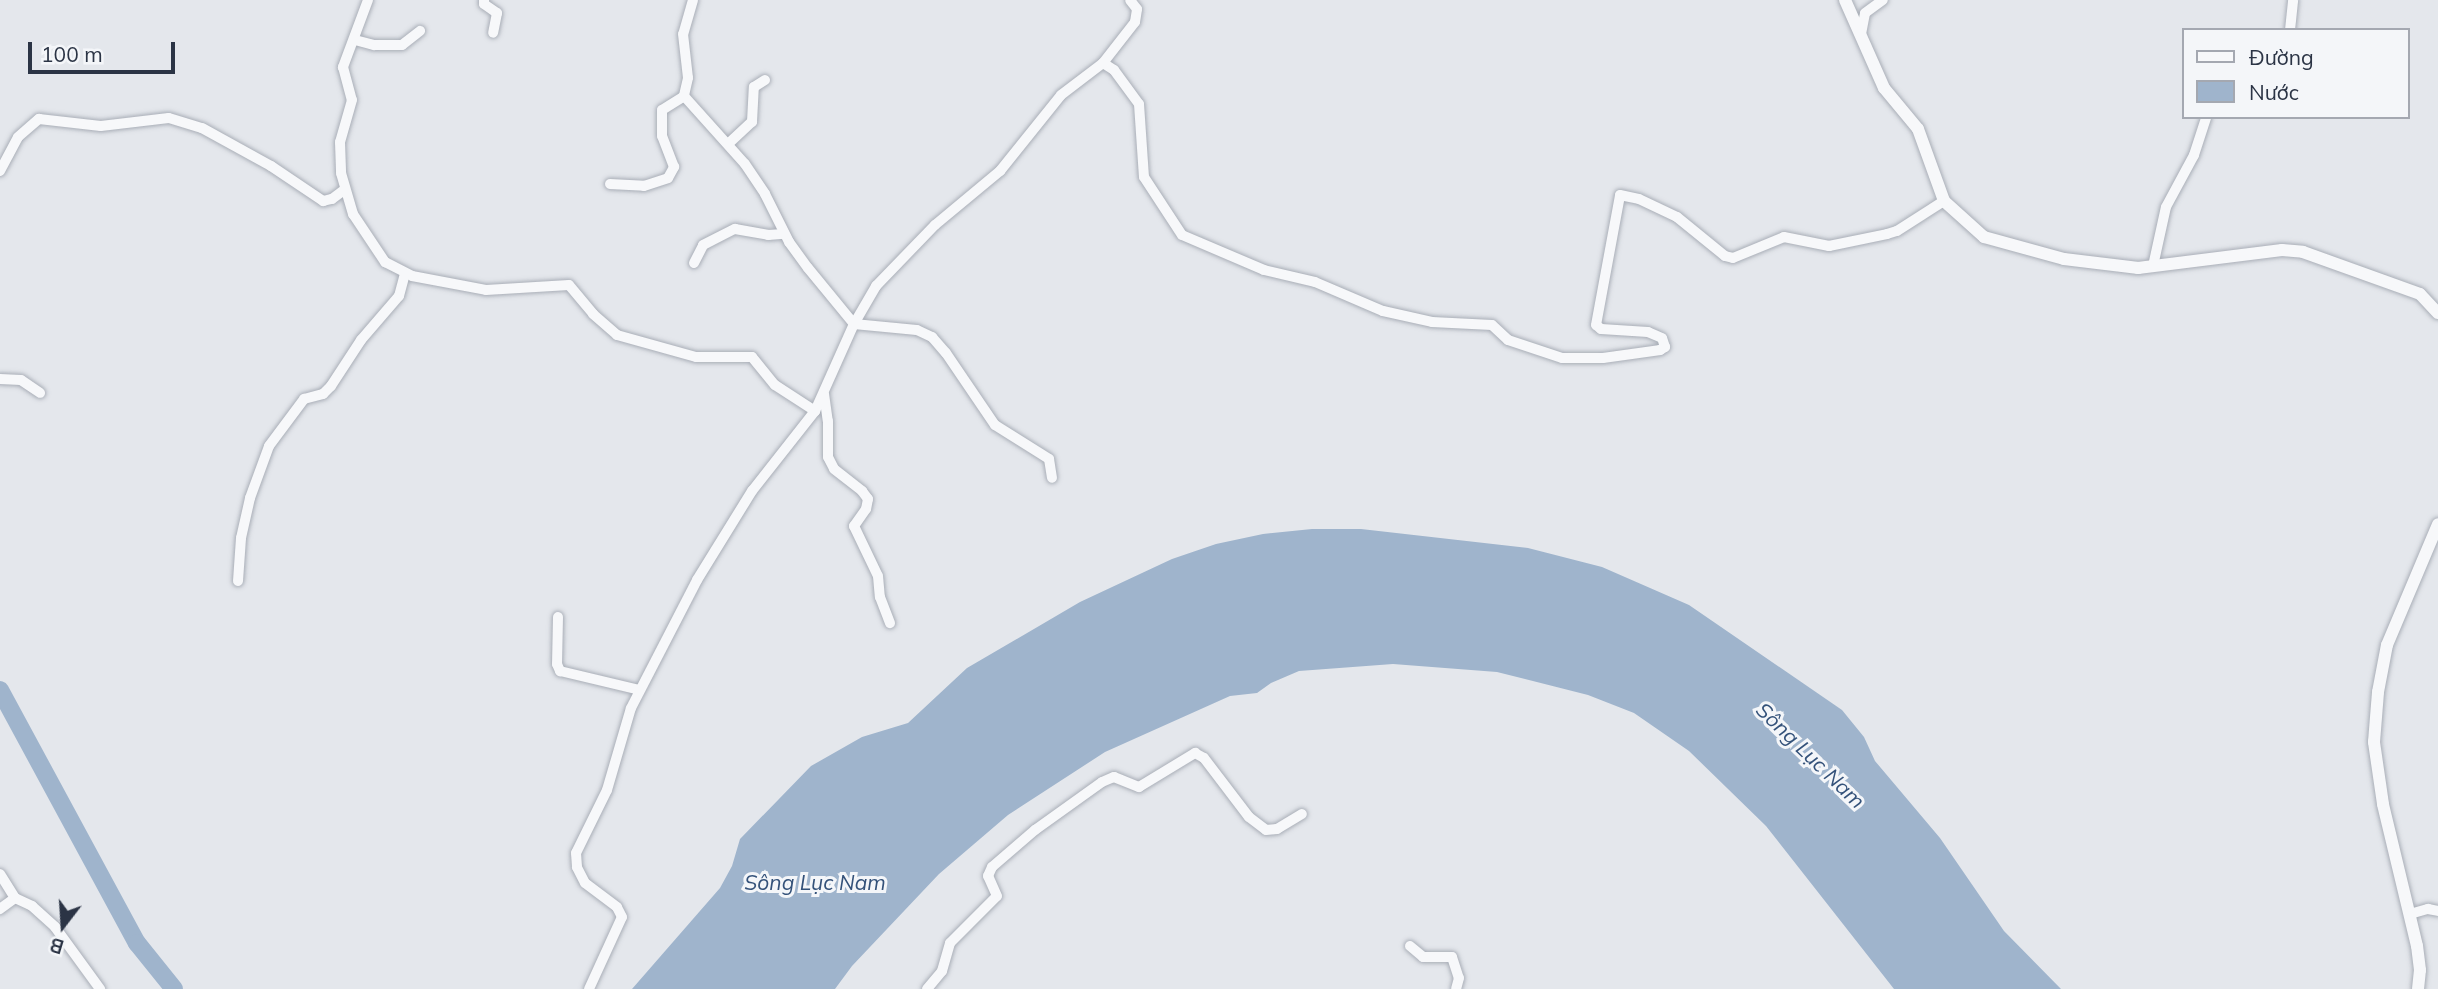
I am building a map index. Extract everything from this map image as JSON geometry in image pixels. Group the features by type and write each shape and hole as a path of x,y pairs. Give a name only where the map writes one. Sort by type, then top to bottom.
{"street":[{"path":"368,0 343,67 352,100 340,142 344,190 361,230 377,254 405,274 486,290 569,285 593,314 617,335 696,357 752,357 775,386 815,411"},
{"path":"484,0 484,4 497,13 493,33"},
{"path":"610,184 644,186 668,178 674,167 662,136 662,110 684,96 688,78 683,34 693,0"},
{"path":"589,989 622,917 617,907 585,883 577,867 576,853 607,790 627,717 707,561 757,484 791,445 815,411 854,324 876,286 935,225 1000,171 1061,94 1103,63 1135,22 1137,9 1130,0"},
{"path":"1845,0 1884,88 1918,129 1944,201 1984,237 1999,244 2064,259 2138,268 2282,250 2303,252 2420,294 2438,313"},
{"path":"1860,34 1865,13 1883,0"},
{"path":"2290,28 2293,0"},
{"path":"355,40 374,45 402,45 420,31"},
{"path":"1103,63 1114,70 1139,104 1144,177 1182,235 1264,270 1315,282 1383,311 1432,322 1492,325 1508,340 1562,358 1603,358 1665,347 1662,338 1648,332 1601,329 1596,325 1620,195 1639,199 1677,217 1725,257 1733,258 1784,237 1829,246 1886,234 1897,231 1944,201"},
{"path":"728,144 752,122 754,87 765,80"},
{"path":"684,96 728,144 765,194 784,234 854,324 917,330 932,337 995,425 1049,459 1052,478"},
{"path":"0,171 18,137 39,118 101,126 169,118 202,128 271,166 323,201 332,199 344,190"},
{"path":"2153,266 2166,206 2194,155 2205,119"},
{"path":"694,263 703,244 735,229 768,235 784,234"},
{"path":"238,581 241,538 250,498 269,446 304,399 323,394 331,386 361,340 395,303 405,274"},
{"path":"0,379 21,380 40,393"},
{"path":"824,393 828,421 828,457 834,469 868,499 866,509 854,526 878,576 880,597 890,623"},
{"path":"2418,989 2420,970 2410,914 2383,804 2374,742 2378,692 2387,645 2438,524"},
{"path":"558,617 557,664 560,671 640,690"},
{"path":"927,989 942,971 950,943 997,896 988,876 992,867 1043,824 1102,782 1114,777 1139,786 1195,753 1204,758 1249,817 1266,830 1277,829 1302,814"},
{"path":"0,874 15,898 32,906 55,927 100,989"},
{"path":"0,909 15,898"},
{"path":"2410,914 2428,909 2438,911"},
{"path":"1410,946 1423,957 1452,957 1459,978 1456,989"}],"water":[{"name":"Sông Lục Nam","path":"1312,529 1361,529 1528,548 1602,567 1689,605 1842,710 1864,737 1875,761 1940,838 2004,931 2061,989 1894,989 1766,826 1689,751 1634,713 1588,695 1497,672 1393,664 1299,671 1271,683 1257,693 1230,696 1105,752 1008,815 939,874 852,966 835,989 632,989 720,888 732,866 740,839 811,766 862,737 908,723 967,668 1080,602 1172,559 1216,544 1263,534"}],"waterway":[{"path":"0,690 137,943 174,989"}]}
